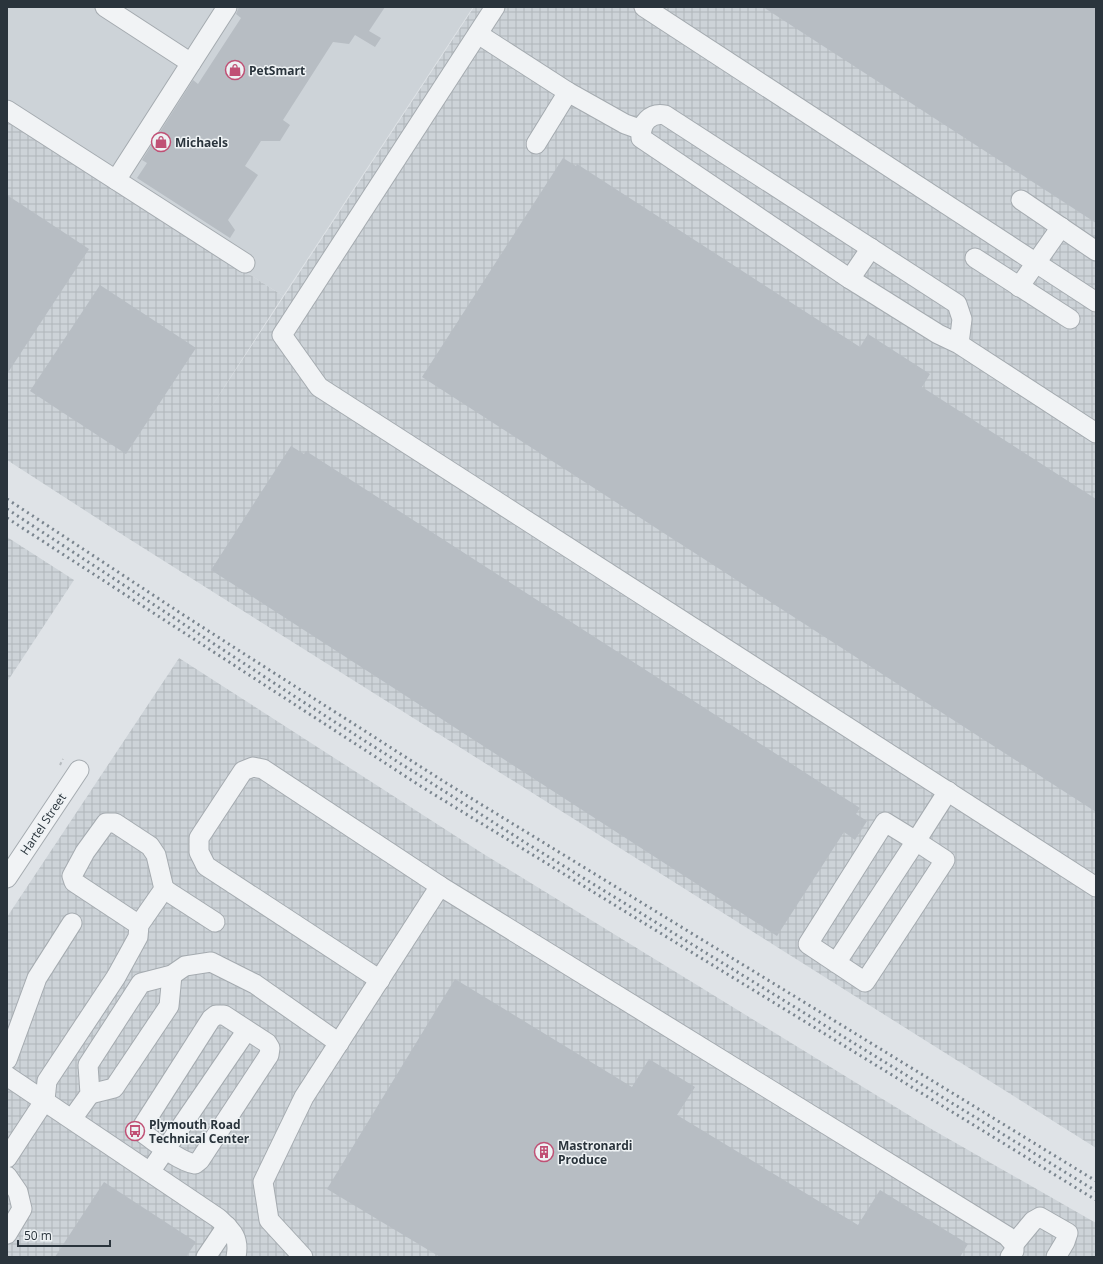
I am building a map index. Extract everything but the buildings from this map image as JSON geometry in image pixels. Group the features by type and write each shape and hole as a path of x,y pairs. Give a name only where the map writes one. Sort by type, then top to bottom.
{"street":[{"path":"105,7 192,63"},
{"path":"116,180 227,7"},
{"path":"495,7 282,335 319,387 1096,887"},
{"path":"644,7 1096,302"},
{"path":"478,34 568,92 625,124 642,130"},
{"path":"536,144 568,92"},
{"path":"7,110 245,263"},
{"path":"959,344 962,319 957,304 665,115 657,113 648,119 642,130 641,138 850,279 938,334 959,344 1096,433"},
{"path":"1021,200 1096,251"},
{"path":"1019,287 1061,227"},
{"path":"850,279 871,248"},
{"path":"975,258 1070,319"},
{"path":"380,980 206,866 199,852 199,838 243,771 252,767 263,769 440,886 1006,1236 1012,1251"},
{"name":"Hartel Street","path":"7,878 79,770"},
{"path":"836,963 948,791"},
{"path":"886,822 916,841 945,860 866,982 808,944 886,822"},
{"path":"139,925 74,882 72,876 85,852 106,823 115,823 150,846 156,855 164,889 215,922"},
{"path":"303,1257 269,1220 263,1182 304,1096 440,886"},
{"path":"7,1158 45,1100 47,1081 116,977 138,937 139,925 164,889"},
{"path":"7,1060 37,978 72,923"},
{"path":"72,1119 90,1094 88,1065 141,983 172,975 185,966 211,962 255,984 339,1043"},
{"path":"90,1094 114,1088 169,1006 172,975"},
{"path":"216,1015 224,1015 246,1030 267,1043 270,1048 269,1055 200,1160 195,1164 187,1163 143,1133 142,1127 211,1019 216,1015"},
{"path":"150,1172 246,1030"},
{"path":"7,1076 45,1100 218,1218 234,1232 237,1250 236,1257"},
{"path":"7,1176 18,1192 22,1209 7,1234"},
{"path":"1012,1251 1033,1221 1040,1217 1068,1233 1065,1242 1056,1257"},
{"path":"206,1257 227,1226"}],"path":[{"path":"60,765 63,759"}],"shaded area":[{"path":"7,7 473,7 283,296 7,117"},
{"path":"474,7 1096,7 1096,1148 126,537 7,460 7,117 283,296 206,415"},
{"path":"7,537 74,580 7,682"},
{"name":"Plymouth Road Technical Center","path":"179,658 482,853 933,1130 1096,1223 1096,1257 7,1257 7,917"}],"railway":[{"path":"7,499 185,616 443,781 1096,1181"},
{"path":"7,509 294,696 526,843 1096,1191"},
{"path":"7,518 422,787 1096,1200"}],"place":[{"name":"PetSmart","path":"235,70"},
{"name":"Michaels","path":"161,142"},
{"name":"Plymouth Road Technical Center","path":"135,1131"},
{"name":"Mastronardi Produce","path":"544,1152"}]}
